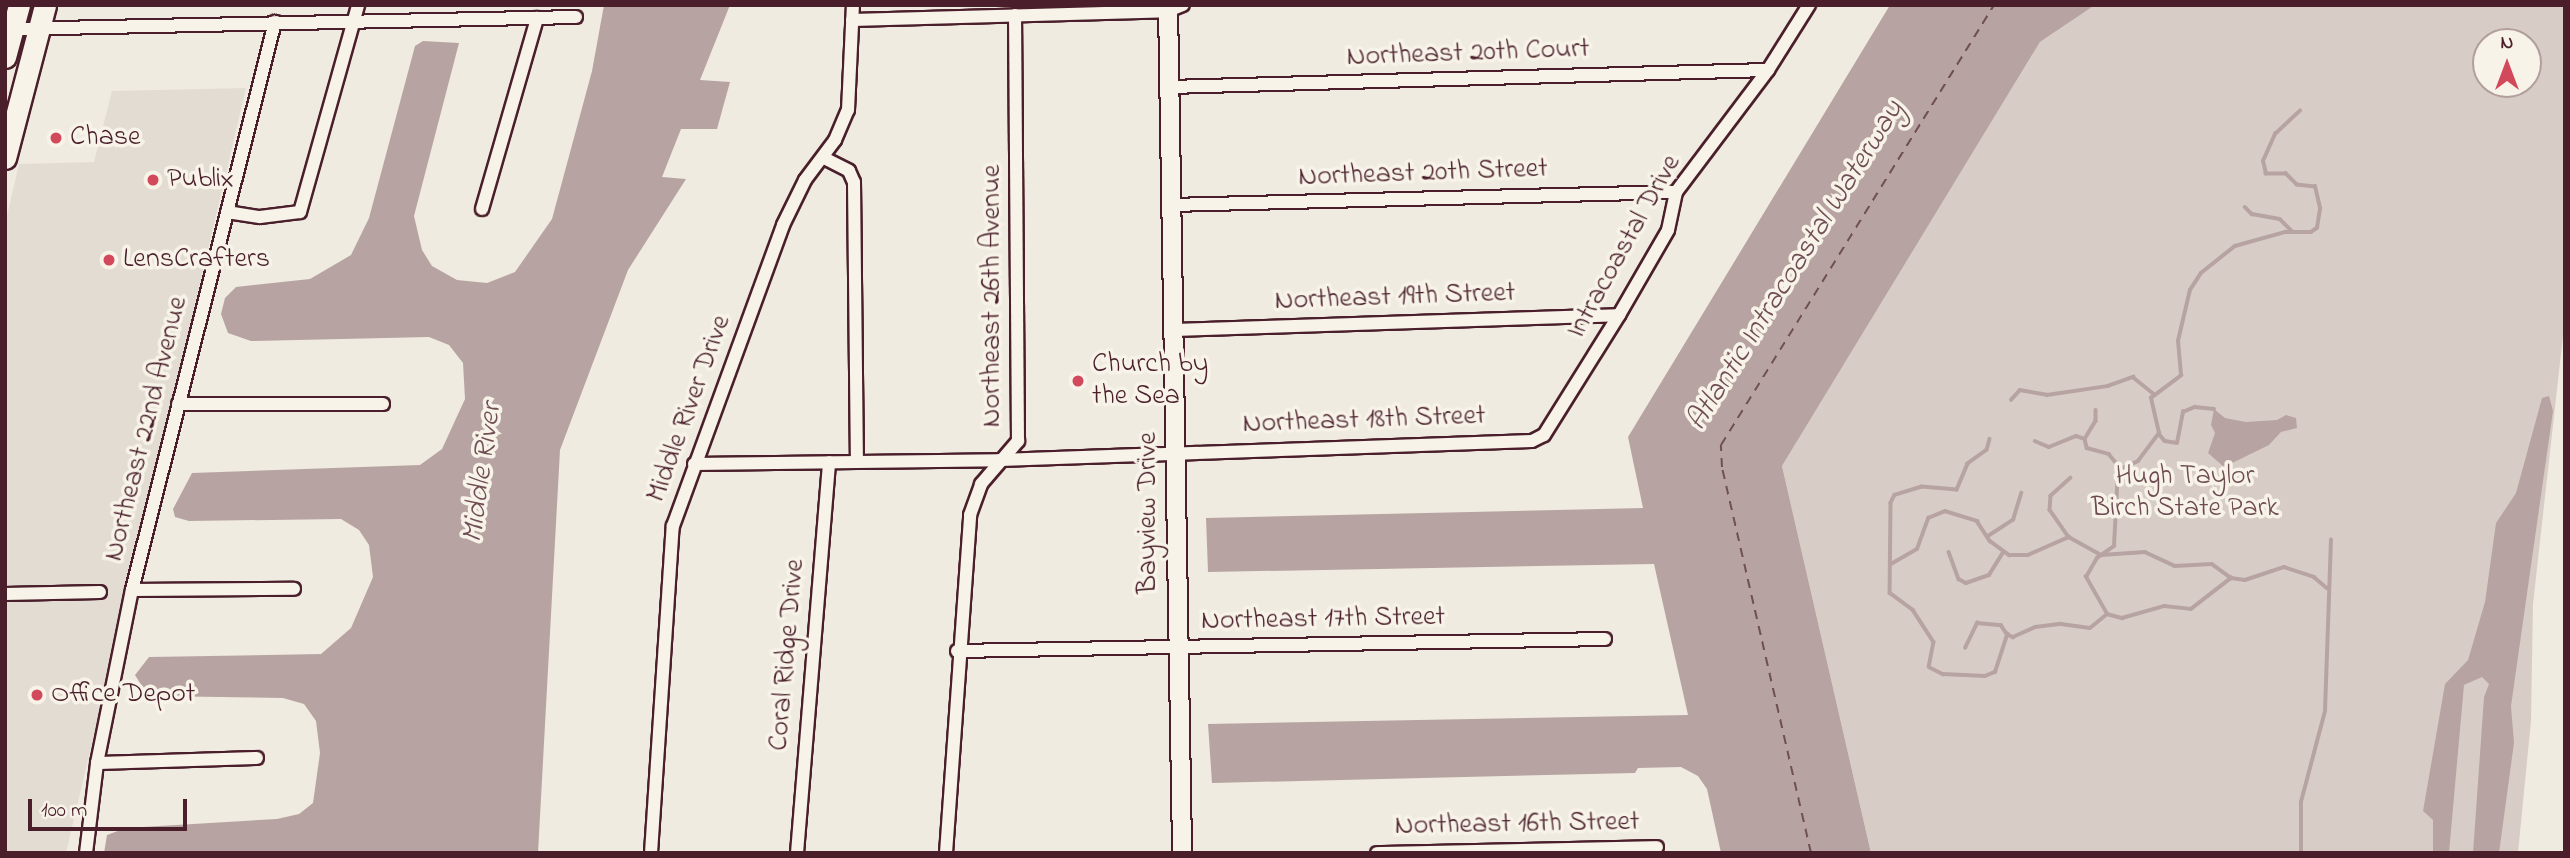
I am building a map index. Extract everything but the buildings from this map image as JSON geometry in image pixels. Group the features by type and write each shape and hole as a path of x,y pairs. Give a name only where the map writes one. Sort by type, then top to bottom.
{"main road":[{"path":"5,57 9,29 19,5"},
{"path":"5,158 45,5"}],"street":[{"path":"227,212 260,217 299,212 358,5"},
{"name":"Middle River Drive","path":"651,853 673,526 783,225 805,180 824,158 848,110 853,5"},
{"name":"Intracoastal Drive","path":"1532,441 1544,435 1619,315 1668,230 1676,192 1768,70 1809,5"},
{"path":"852,20 1173,7"},
{"name":"Bayview Drive","path":"1173,7 1170,88 1172,330 1182,853"},
{"name":"Northeast 26th Avenue","path":"946,853 957,651 970,515 981,484 1018,441 1015,15"},
{"path":"9,29 576,17"},
{"path":"482,209 537,18"},
{"name":"Northeast 22nd Avenue","path":"86,853 97,763 132,590 275,22"},
{"name":"Northeast 20th Court","path":"1170,88 1768,70"},
{"path":"824,158 849,171 854,182 857,461"},
{"name":"Northeast 20th Street","path":"1171,205 1676,192"},
{"name":"Northeast 19th Street","path":"1172,330 1619,315"},
{"path":"178,404 383,404"},
{"name":"Northeast 18th Street","path":"694,464 1000,460 1175,451 1532,441"},
{"name":"Coral Ridge Drive","path":"797,853 829,462"},
{"path":"132,590 294,589"},
{"path":"5,594 100,592"},
{"name":"Northeast 17th Street","path":"957,651 1605,639"},
{"path":"97,763 257,758"},
{"name":"Northeast 16th Street","path":"1377,853 1657,847"}],"shaded area":[{"path":"246,88 66,853 5,853 5,224 19,164 94,162 112,91"}],"green space":[{"name":"Hugh Taylor Birch State Park","path":"2095,5 2565,5 2565,318 2533,604 2531,721 2518,853 1871,853 1782,466 2040,42"}],"water":[{"name":"Middle River","path":"604,5 730,5 700,80 730,82 717,129 681,129 662,177 686,179 628,270 560,450 538,853 104,853 107,835 126,828 277,819 299,814 313,803 320,753 316,721 304,704 283,698 148,696 135,675 149,657 321,654 351,628 373,577 369,545 359,530 341,519 189,521 175,517 173,509 192,473 420,465 442,449 465,399 463,363 449,345 429,337 251,341 228,333 221,314 225,298 236,287 310,279 351,255 369,218 415,46 423,41 459,43 414,216 422,250 432,266 457,280 487,283 515,272 552,219 592,71"},
{"name":"Atlantic Intracoastal Waterway","path":"1890,5 2095,5 2040,42 1782,466 1871,853 1721,853 1707,789 1698,776 1681,767 1638,768 1635,773 1212,783 1208,724 1688,715 1654,564 1208,572 1206,518 1643,508 1628,437"},
{"path":"2549,396 2553,411 2511,706 2514,743 2499,853 2473,853 2484,697 2489,684 2482,677 2464,685 2449,853 2433,853 2433,820 2423,811 2445,684 2468,660 2485,602 2496,523 2516,493 2542,398"},
{"path":"2214,409 2225,418 2246,422 2277,420 2286,415 2296,418 2297,428 2281,432 2269,445 2224,467 2208,453 2215,433 2211,425"}],"waterway":[{"path":"2107,614 2086,577 2097,558 2114,546 2118,470 2138,461 2159,433 2151,398 2181,375 2178,341 2190,290 2201,273 2235,246 2285,232 2311,232 2317,228 2320,208 2315,187 2297,185 2286,174 2266,174 2263,161 2275,134 2300,111"},
{"path":"2245,207 2252,214 2280,219 2293,232"},
{"path":"2011,400 2020,390 2047,395 2108,386 2133,377 2154,394"},
{"path":"2159,434 2165,441 2177,443 2183,412 2195,407 2214,409"},
{"path":"2096,410 2096,421 2085,439 2087,448 2109,454 2121,469"},
{"path":"2035,441 2049,447 2076,436 2085,439"},
{"path":"1990,439 1987,450 1968,464 1957,490 1922,487 1895,495 1891,503 1890,593 1913,610 1934,642 1929,667 1943,674 1985,676 1995,672 2007,634 2013,637 2035,627 2061,624 2090,628 2107,614"},
{"path":"2071,478 2051,496 2050,510 2069,537 2101,555 2145,552 2175,566 2212,564 2231,578 2245,580 2284,567 2314,577 2327,588"},
{"path":"1988,536 2013,520 2021,493"},
{"path":"1891,564 1917,549 1928,518 1945,511 1977,521 1990,541 2009,555 2028,555 2069,537"},
{"path":"2301,853 2301,802 2325,711 2331,540"},
{"path":"1949,552 1959,579 1966,583 1989,575 2003,553"},
{"path":"2107,614 2122,618 2164,606 2191,609 2231,578"},
{"path":"1965,648 1977,623 2001,625 2007,634"}],"ferry route":[{"path":"1811,853 1722,467 1721,445 1994,5"}],"place":[{"name":"Chase","path":"56,138"},
{"name":"Publix","path":"153,180"},
{"name":"LensCrafters","path":"109,260"},
{"name":"Church by the Sea","path":"1078,381"},
{"name":"Office Depot","path":"37,695"}]}
